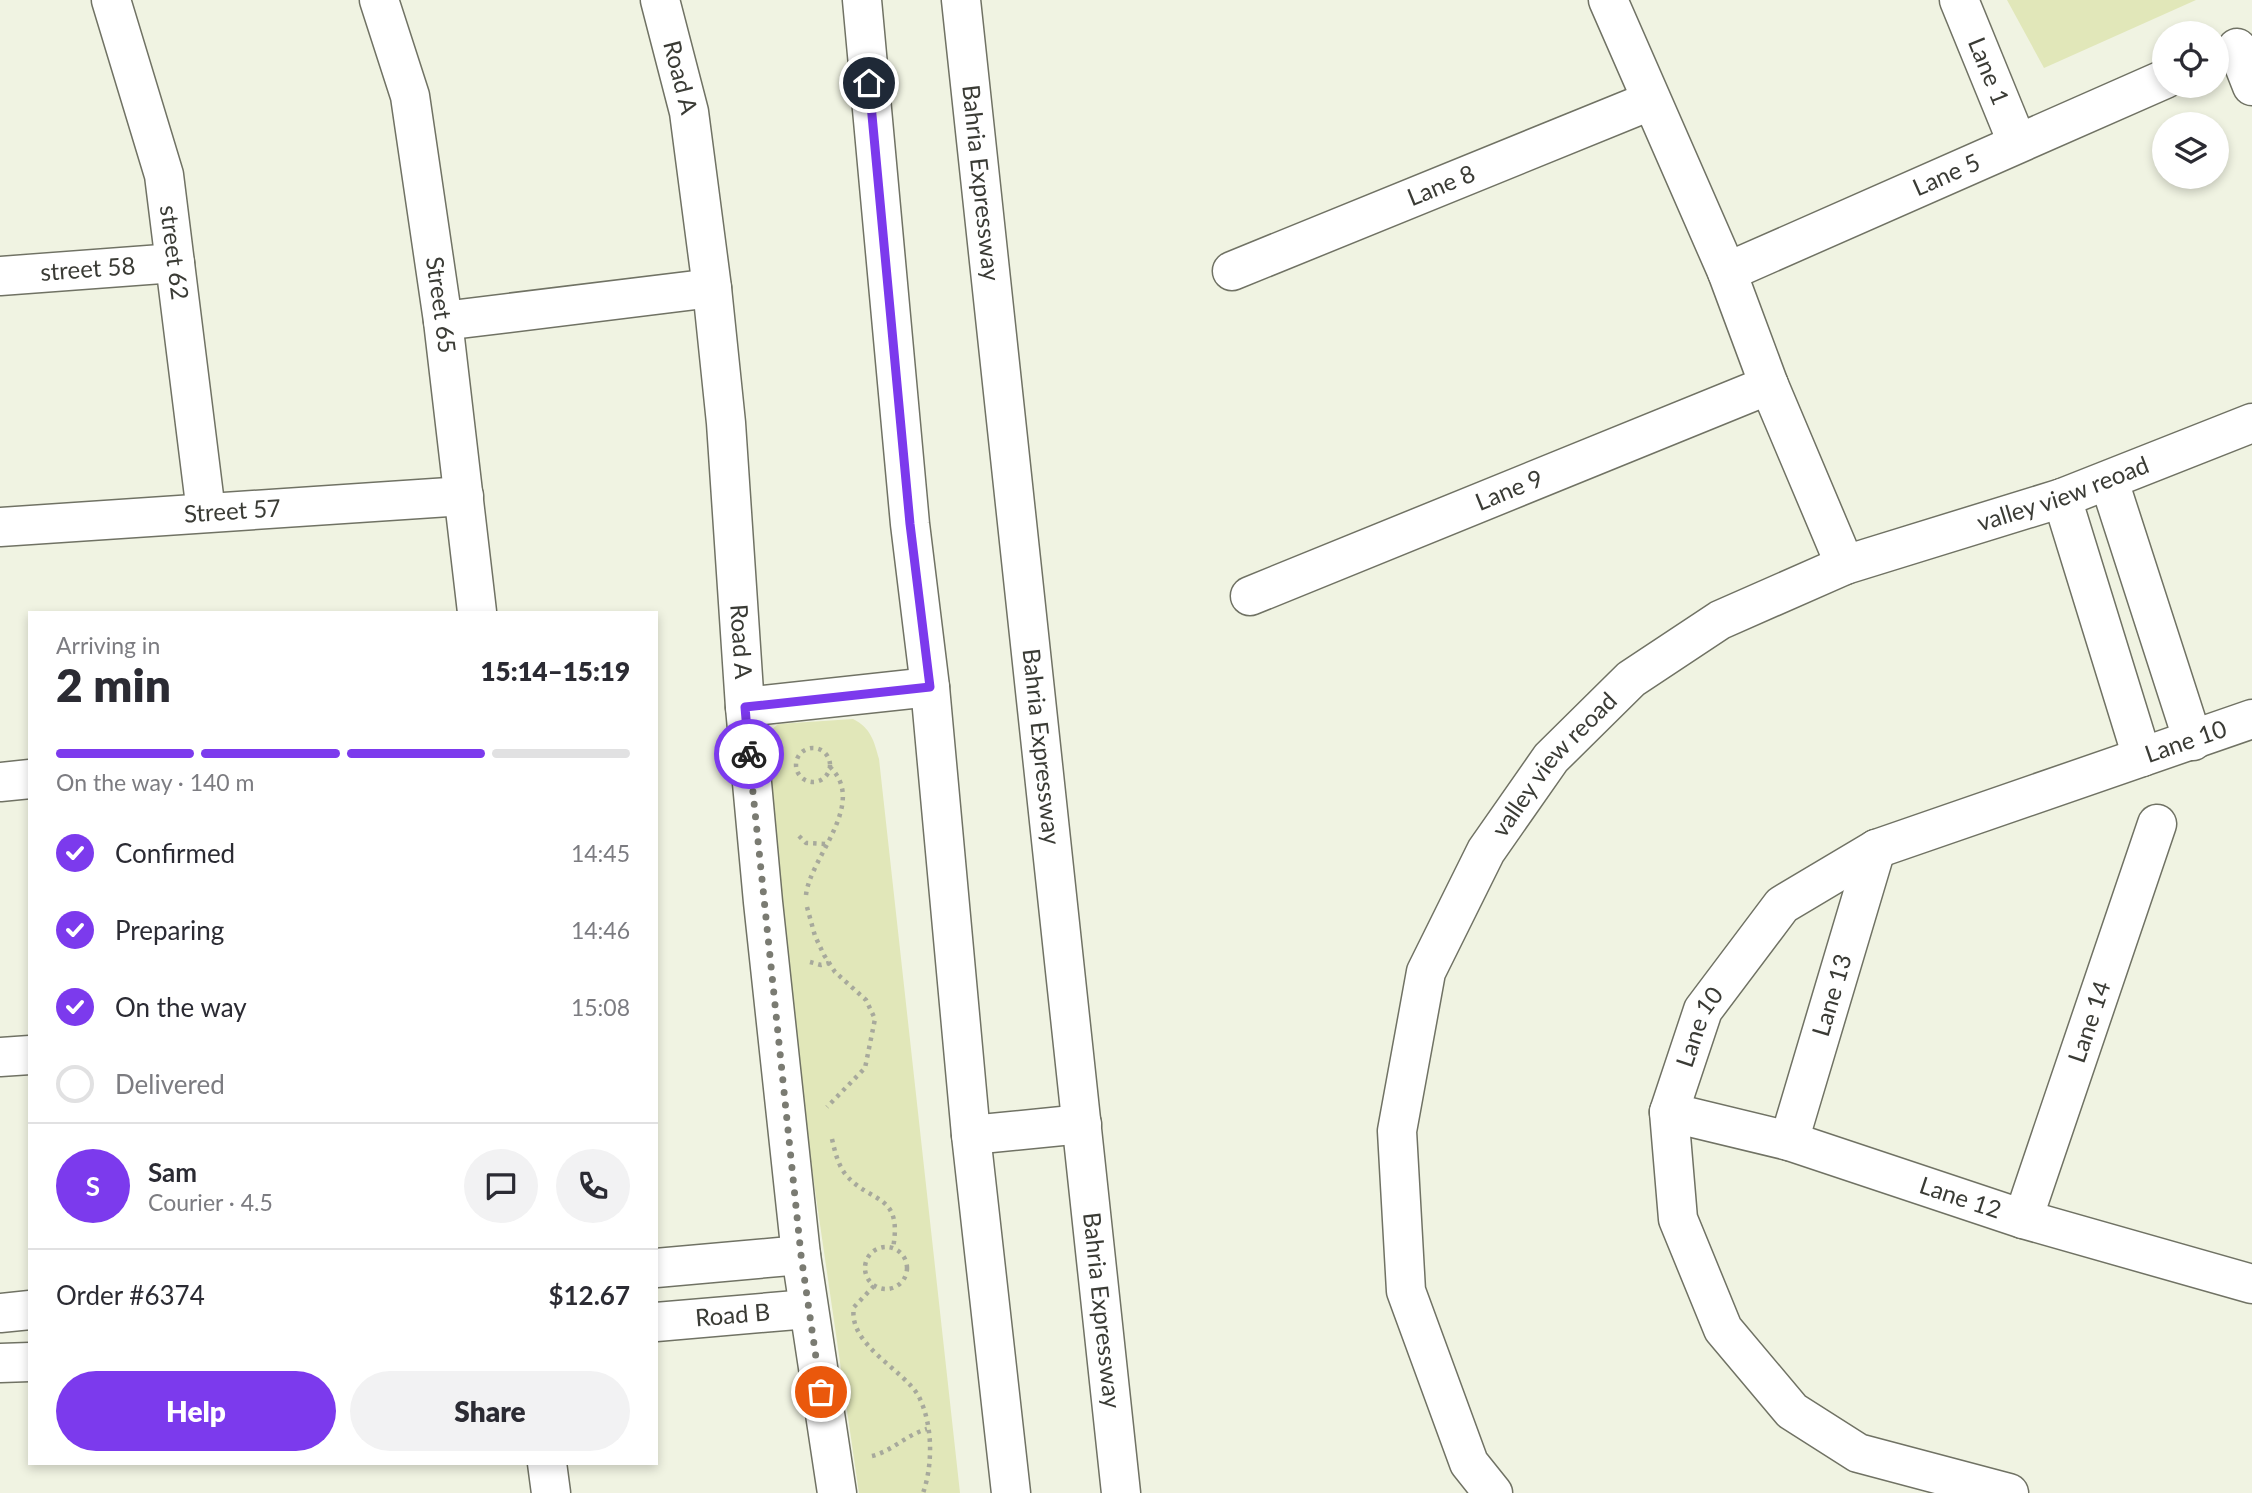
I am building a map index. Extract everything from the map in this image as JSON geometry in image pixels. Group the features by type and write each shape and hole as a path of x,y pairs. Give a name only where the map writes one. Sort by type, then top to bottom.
{"street":[{"name":"street 62","path":"111,0 164,175 206,512"},
{"name":"Street 65","path":"379,0 410,96 443,321 477,611"},
{"name":"Road A","path":"660,0 689,112 712,288 726,423 745,707 801,1255 834,1478"},
{"path":"862,0 910,524 930,687 971,1135 1011,1493"},
{"name":"Bahria Expressway","path":"961,0 1121,1493"},
{"path":"1608,0 1727,272 1769,385 1845,565"},
{"name":"Lane 1","path":"1959,0 2017,142"},
{"path":"2235,49 2252,86"},
{"name":"Lane 5","path":"1727,272 2152,85"},
{"name":"Lane 8","path":"1232,271 1650,101"},
{"name":"street 58","path":"0,276 175,263"},
{"path":"443,321 712,288"},
{"name":"Lane 9","path":"1250,596 1769,385"},
{"name":"valley view reoad","path":"1493,1493 1469,1463 1406,1291 1397,1131 1426,972 1486,851 1551,758 1631,679 1720,620 1845,565 2062,498 2252,423"},
{"path":"2109,481 2193,741"},
{"name":"Street 57","path":"0,527 464,496"},
{"path":"2062,498 2142,757"},
{"path":"745,707 930,687"},
{"name":"Lane 10","path":"2009,1493 1858,1453 1792,1410 1723,1329 1713,1305 1678,1219 1669,1112 1703,1010 1782,905 1876,849 2252,719"},
{"path":"0,782 28,779"},
{"name":"Lane 14","path":"2023,1219 2157,824"},
{"name":"Lane 13","path":"1789,1140 1876,849"},
{"path":"0,1057 28,1055"},
{"name":"Lane 12","path":"1669,1112 1789,1140 2023,1219 2252,1283"},
{"path":"971,1135 1082,1124"},
{"path":"658,1268 801,1255"},
{"name":"Road B","path":"658,1322 808,1309"},
{"path":"0,1313 28,1310"},
{"path":"0,1363 28,1362"},
{"path":"547,1465 551,1493"}],"path":[{"path":"827,1114 829,1101 865,1068 875,1027 874,1011 835,972 824,955 814,936 807,910 807,886 840,810 839,781 830,767 828,756 814,748 803,752 797,760 798,772 810,782 821,780 830,767"},
{"path":"829,1131 840,1167 848,1177 889,1208 895,1232 893,1248"},
{"path":"893,1248 907,1262 906,1275 892,1289 874,1286 866,1272 868,1258 878,1249 893,1248"},
{"path":"874,1286 854,1307 854,1315 871,1348 919,1398 927,1429 929,1472 923,1493"},
{"path":"834,1478 886,1452 908,1435 927,1429"}],"green space":[{"path":"2007,0 2196,0 2044,68"},
{"path":"853,719 868,731 879,759 960,1493 859,1493 769,873 759,741 778,724"}],"way so far":[{"path":"749,754 801,1255 821,1392"}],"route":[{"path":"749,754 745,707 930,687 910,524 869,83"}]}
